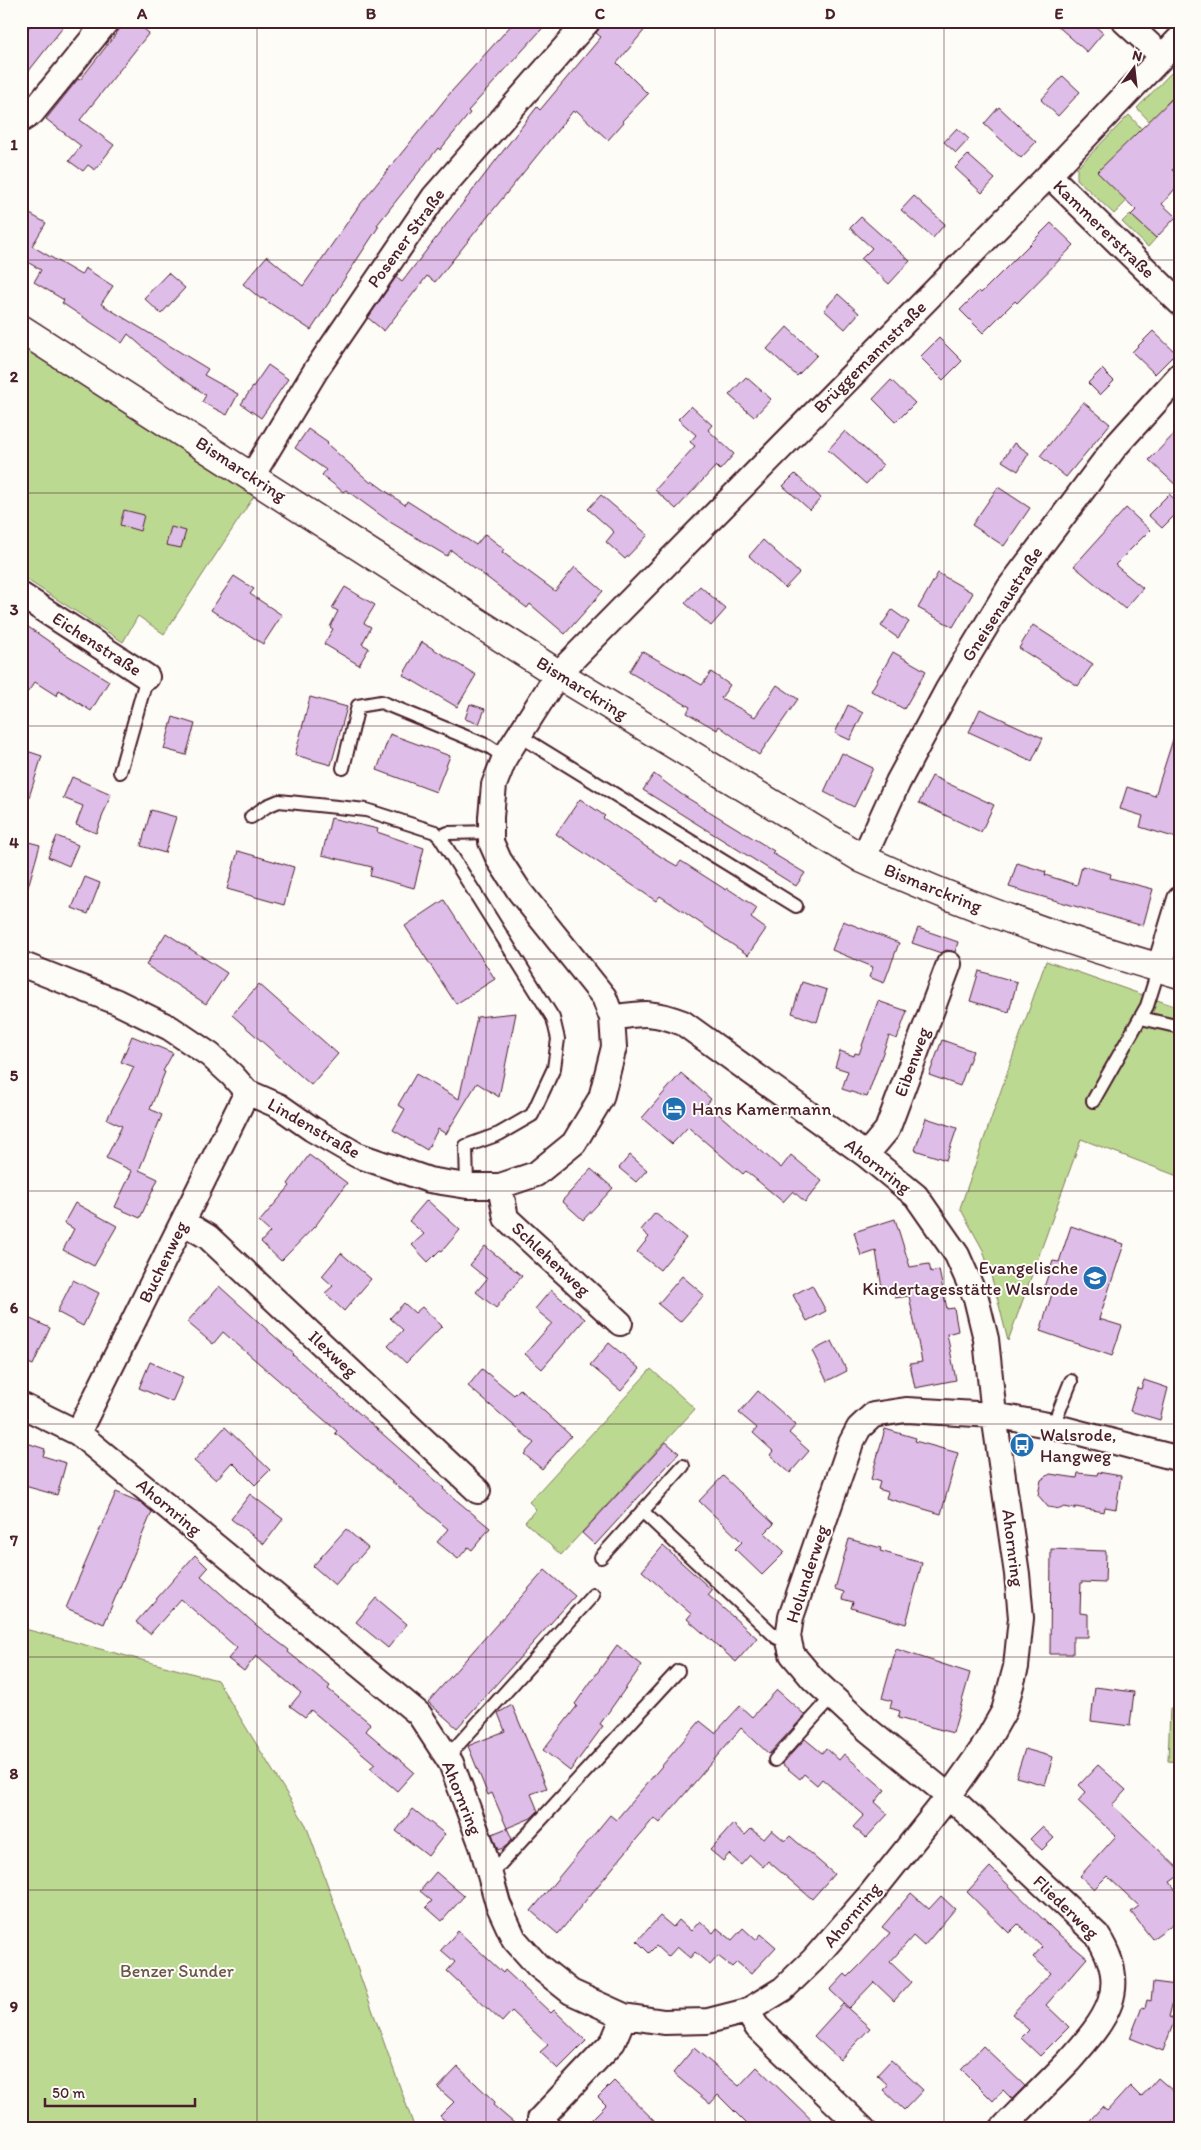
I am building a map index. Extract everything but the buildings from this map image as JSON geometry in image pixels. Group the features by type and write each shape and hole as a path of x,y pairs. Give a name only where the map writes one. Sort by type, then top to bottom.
{"street":[{"path":"21,120 32,113 107,21"},
{"name":"Posener Straße","path":"252,476 316,370 434,197 588,21"},
{"path":"1124,21 1162,56"},
{"name":"Brüggemannstraße","path":"558,674 1049,175 1180,38"},
{"name":"Kammererstraße","path":"1049,175 1180,303"},
{"name":"Bismarckring","path":"21,328 558,674 862,859 904,878 976,906 1169,971"},
{"name":"Gneisenaustraße","path":"862,859 898,782 944,697 1009,588 1115,447 1180,375"},
{"name":"Eichenstraße","path":"21,595 147,677"},
{"name":"Lindenstraße","path":"21,964 117,1002 170,1028 210,1055 232,1074 247,1092 279,1106 312,1129 357,1155 429,1180 467,1186 500,1186 536,1174 574,1143 601,1098 614,1047 612,1018 604,997 520,892 499,860 491,842 494,786 505,757 558,674"},
{"path":"1169,971 1180,899"},
{"name":"Eibenweg","path":"866,1155 887,1130 949,964"},
{"name":"Ahornring","path":"21,1405 78,1433 419,1714 451,1763 482,1846 498,1904 514,1938 537,1965 571,1992 624,2016 664,2022 708,2021 747,2011 783,1989 813,1960 870,1895 949,1796 983,1748 1004,1711 1016,1668 1020,1618 1017,1574 994,1415 986,1339 976,1298 957,1255 916,1196 866,1155 682,1023 662,1014 644,1013 612,1018"},
{"name":"Buchenweg","path":"78,1433 247,1092"},
{"name":"Schlehenweg","path":"500,1186 506,1218 620,1323"},
{"name":"Ilexweg","path":"183,1222 208,1237 478,1491"},
{"name":"Holunderweg","path":"949,1796 868,1730 813,1679 792,1654 789,1643 790,1617 851,1443 860,1428 873,1415 890,1411 906,1410 994,1415 1053,1426 1180,1459"},
{"name":"Fliederweg","path":"949,1796 1096,1935 1107,1950 1113,1966 1114,1984 1110,2003 1097,2029 1055,2076 1002,2129"},
{"path":"747,2011 757,2027 863,2129"},
{"path":"550,2129 540,2119 612,2042 624,2016"}],"lane":[{"path":"120,772 147,677"},
{"path":"343,768 358,706 381,702 488,746 505,757"},
{"path":"520,736 796,906"},
{"path":"251,817 267,806 279,801 366,810 435,832 440,837 553,1018 558,1039 554,1068 532,1115 499,1134 466,1146 467,1186"},
{"path":"440,837 448,833 491,832"},
{"path":"1093,1102 1151,997 1169,971"},
{"path":"1141,1018 1180,1027"},
{"path":"1053,1426 1072,1382"},
{"path":"601,1557 683,1466"},
{"path":"642,1511 776,1637 789,1643"},
{"path":"446,1757 593,1595"},
{"path":"490,1875 678,1671"},
{"path":"775,1760 832,1697"}],"green space":[{"path":"1171,73 1180,81 1180,90 1166,104 1174,112 1168,119 1180,130 1180,146 1114,214 1077,179 1077,168 1129,115 1154,142 1155,140 1159,144 1165,138 1137,108"},
{"path":"1130,214 1156,238 1148,247 1122,222"},
{"path":"21,346 256,493 164,634 138,616 123,642 21,576"},
{"path":"1046,961 1180,1008 1180,1177 1081,1139 1008,1341 983,1250 960,1208"},
{"path":"651,1369 695,1409 561,1555 525,1522 536,1509 529,1502"},
{"name":"Benzer Sunder","path":"21,1628 217,1680 306,1825 415,2129 21,2129"},
{"path":"1170,1708 1180,1709 1180,1762 1168,1761"}],"place":[{"name":"Hans Kamermann","path":"674,1109"},
{"name":"Evangelische Kindertagesstätte Walsrode","path":"1095,1278"},
{"name":"Walsrode, Hangweg","path":"1022,1445"}]}
